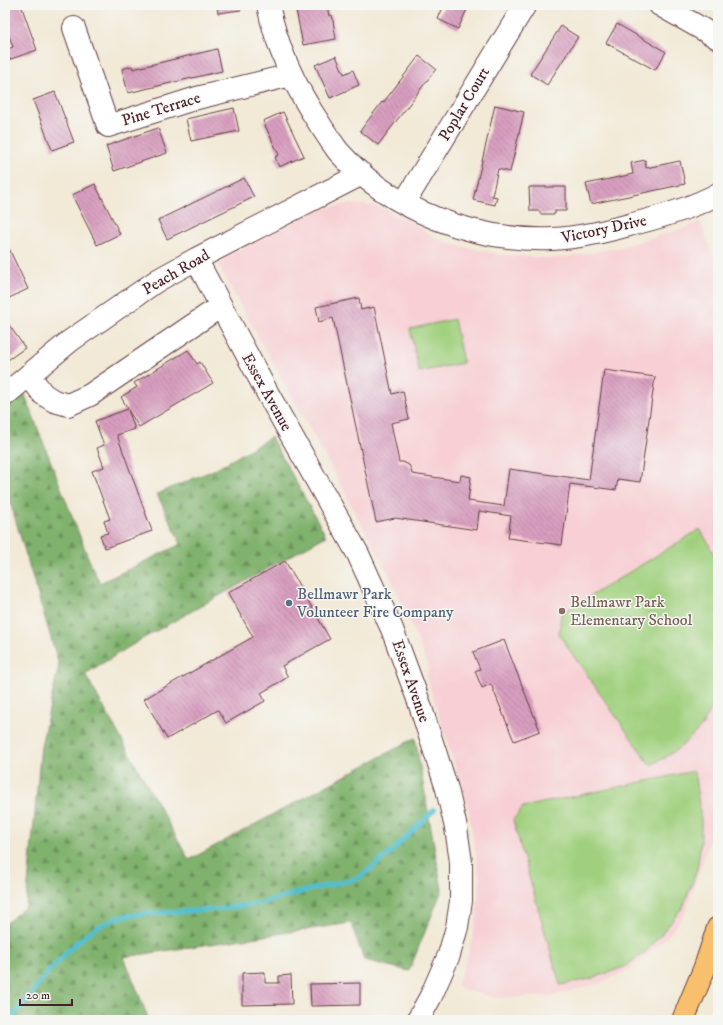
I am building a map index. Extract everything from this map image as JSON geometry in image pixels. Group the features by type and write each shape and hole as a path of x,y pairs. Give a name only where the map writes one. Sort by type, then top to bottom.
{"highway":[{"path":"682,1020 708,960 718,928"}],"street":[{"name":"Victory Drive","path":"268,5 291,75 305,102 326,135 338,150 362,174 404,204 428,215 450,224 486,234 503,237 553,239 596,233 644,221 699,204 718,194"},
{"name":"Poplar Court","path":"404,204 525,5"},
{"path":"660,5 718,38"},
{"name":"Pine Terrace","path":"74,28 108,126 197,98 291,75"},
{"name":"Peach Road","path":"5,395 70,341 158,280 362,174"},
{"name":"Essex Avenue","path":"196,259 268,394 361,561 392,629 419,702 447,789 456,828 461,862 461,901 457,927 449,955 431,996 418,1020"},
{"path":"29,375 43,394 54,401 68,405 90,395 221,306"}],"shaded area":[{"name":"Bellmawr Park Elementary School","path":"348,204 383,208 405,218 440,240 465,247 497,254 546,258 569,257 625,246 685,228 700,221 718,270 718,800 707,849 685,913 669,935 631,969 600,983 551,996 495,998 456,987 468,955 476,920 480,882 469,809 428,681 427,676 429,669 390,576 218,265 225,261 223,258 296,221 316,212"}],"green space":[{"path":"454,319 463,363 419,372 410,329"},
{"path":"19,380 91,565 100,583 181,544 157,494 218,468 271,437 326,536 142,639 85,674 189,860 415,738 442,890 409,971 364,960 351,923 124,957 149,1020 5,1020 5,924 26,906 41,746 59,665 5,485 5,394"},
{"path":"700,529 718,562 718,696 702,726 683,745 665,758 650,765 559,635 561,614"},
{"path":"694,771 701,819 701,842 697,870 683,907 644,953 624,967 590,979 560,985 513,820 523,807"}],"building":[{"path":"21,5 37,50 5,61 5,50 13,47 5,25 5,6"},
{"path":"217,5 240,5 241,10 218,13"},
{"path":"295,5 327,5 329,16 332,15 336,39 303,45"},
{"path":"444,5 469,5 458,29 438,19"},
{"path":"617,24 666,52 655,70 606,43"},
{"path":"561,26 578,37 547,85 530,74"},
{"path":"217,49 222,71 128,93 122,69 132,66 133,69"},
{"path":"336,56 344,74 353,70 359,85 330,98 315,65"},
{"path":"419,56 436,69 378,145 360,131"},
{"path":"55,92 74,142 52,150 33,100"},
{"path":"495,105 524,112 510,172 498,169 492,196 497,197 495,205 473,200"},
{"path":"234,108 239,131 191,141 186,119"},
{"path":"283,112 304,156 279,167 275,157 279,155 263,121"},
{"path":"158,128 167,153 114,171 106,146"},
{"path":"645,160 646,168 680,161 685,184 591,204 586,184 633,174 631,163"},
{"path":"244,178 254,197 167,239 158,220"},
{"path":"95,184 120,234 97,245 72,195"},
{"path":"529,187 566,187 566,211 555,211 555,214 540,214 540,211 530,211"},
{"path":"5,240 28,289 9,298 5,290"},
{"path":"359,298 361,310 374,307 392,394 403,391 409,419 391,423 399,462 409,465 412,474 460,481 461,475 471,477 468,501 504,506 509,469 589,480 604,370 655,377 640,482 618,479 616,490 570,484 562,545 508,538 511,516 479,511 477,530 395,518 376,522 333,318 319,322 316,307"},
{"path":"5,319 25,348 5,362"},
{"path":"188,350 197,364 200,362 213,383 139,427 128,410 135,429 117,435 152,531 105,548 100,535 108,533 104,521 110,519 92,471 104,467 97,448 104,445 95,421 128,409 121,397 137,387 134,383"},
{"path":"285,561 330,639 282,666 288,677 261,693 265,701 226,723 218,710 167,739 144,699 253,637 228,593"},
{"path":"504,640 540,731 514,741 491,684 482,688 475,671 480,669 473,652"},
{"path":"265,972 265,983 279,983 279,976 291,975 292,1004 242,1005 242,973"},
{"path":"360,983 360,1005 311,1006 310,984"}],"waterway":[{"path":"10,1020 50,970 76,943 94,929 119,917 221,909 262,903 359,878 389,854 434,810"}],"place":[{"name":"Bellmawr Park Volunteer Fire Company","path":"289,603"},
{"name":"Bellmawr Park Elementary School","path":"562,611"}]}
